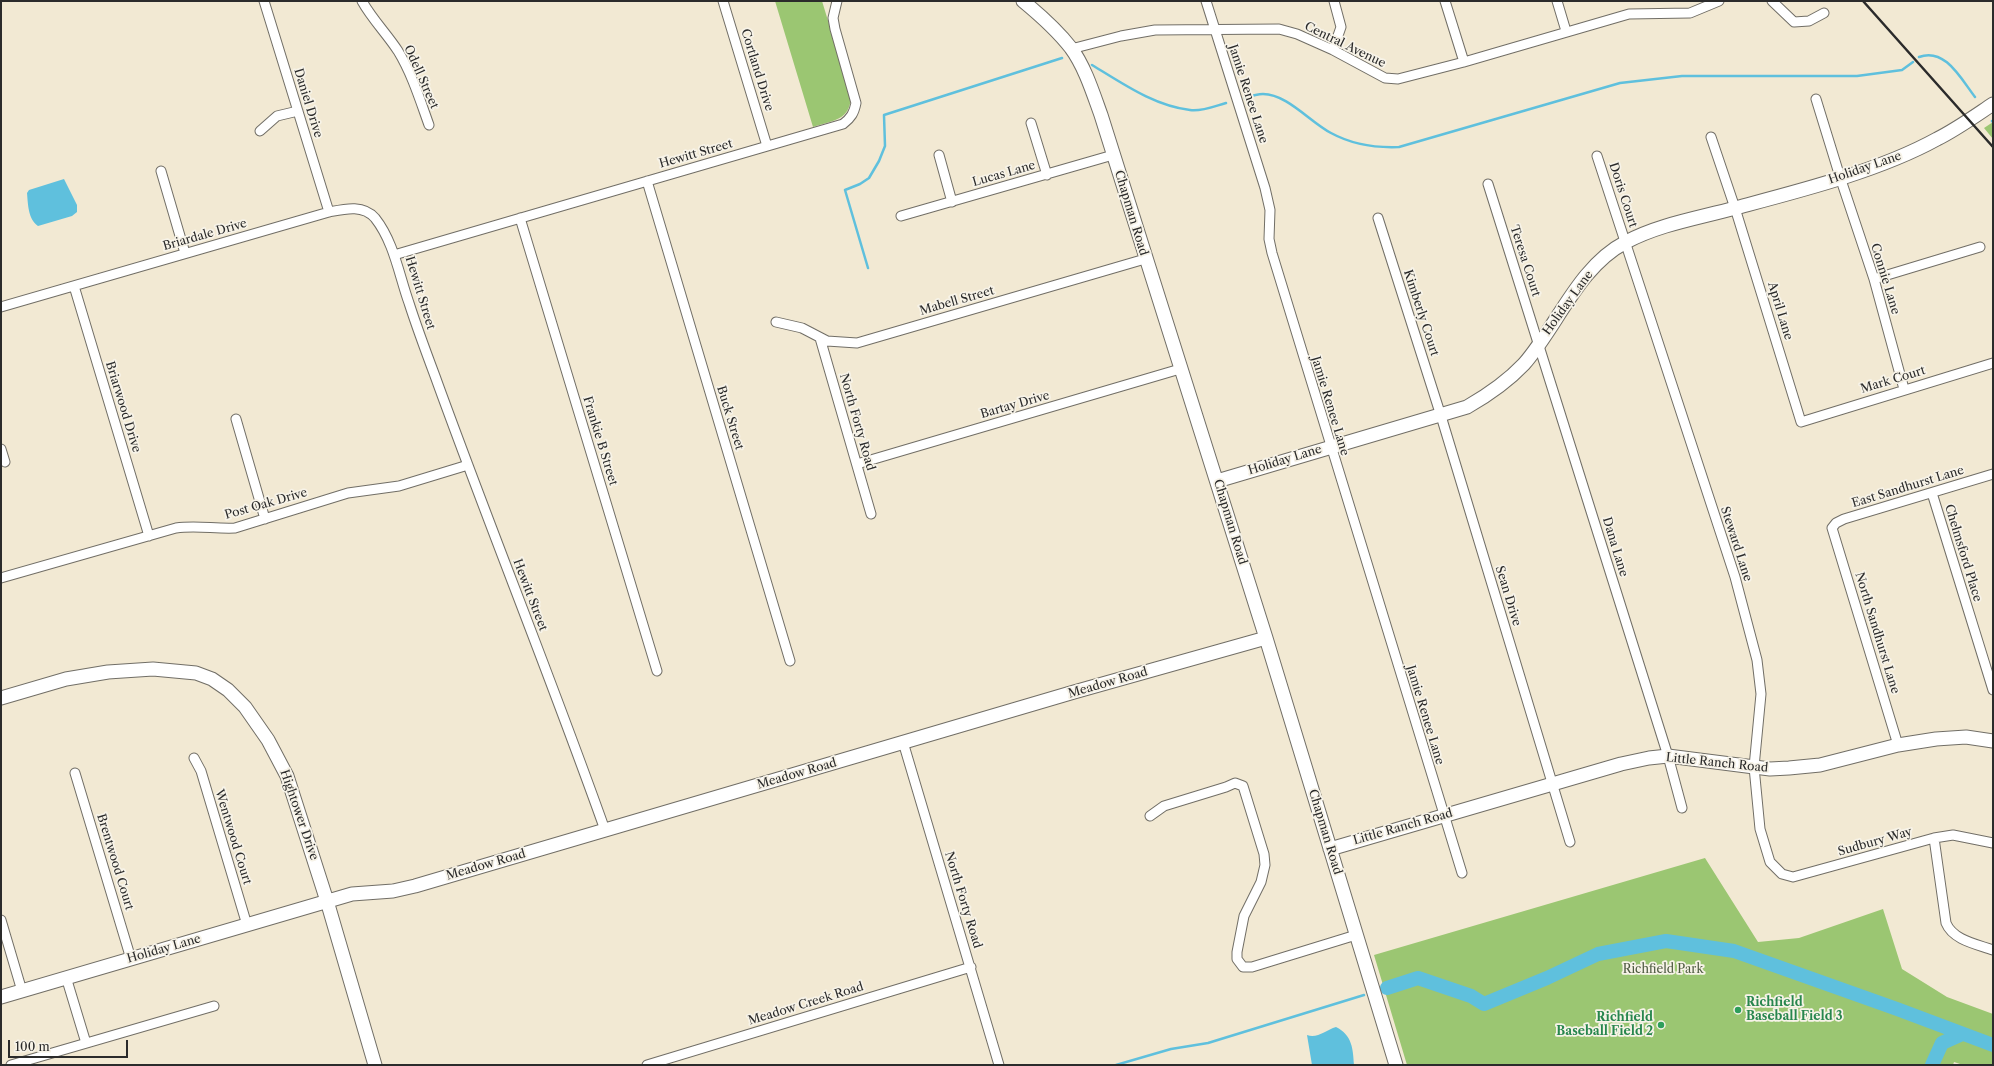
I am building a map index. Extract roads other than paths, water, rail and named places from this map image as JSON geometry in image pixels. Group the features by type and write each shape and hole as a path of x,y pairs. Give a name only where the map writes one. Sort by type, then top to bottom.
{"street":[{"name":"Daniel Drive","path":"264,1 329,212"},
{"name":"Odell Street","path":"362,1 401,57 416,87 429,125"},
{"name":"Cortland Drive","path":"723,1 767,146"},
{"name":"Hewitt Street","path":"605,830 554,689 430,365 394,255 843,124 850,119 854,112 856,103 833,18 837,1"},
{"name":"Chapman Road","path":"1023,1 1039,15 1071,49 1090,86 1217,481 1396,1065"},
{"name":"Jamie Renee Lane","path":"1206,1 1265,188 1270,210 1269,239 1272,252 1330,446 1462,872"},
{"path":"1333,50 1341,27 1334,1"},
{"path":"1445,1 1464,62"},
{"path":"1557,1 1566,31"},
{"name":"Central Avenue","path":"1071,49 1121,36 1155,30 1215,28 1279,29 1298,34 1333,50 1380,76 1398,79 1464,62 1566,31 1629,14 1690,13 1719,1"},
{"path":"1772,1 1794,22 1809,21 1824,13"},
{"name":"Connie Lane","path":"1816,99 1874,279 1904,389"},
{"name":"Holiday Lane","path":"1217,481 1330,446 1441,416 1467,407 1492,393 1524,364 1598,263 1626,242 1664,227 1840,177 1902,156 1937,139 1993,104"},
{"path":"260,131 277,116 298,110"},
{"path":"1032,123 1047,174"},
{"name":"April Lane","path":"1711,137 1735,208 1801,422"},
{"path":"939,155 952,202"},
{"name":"Lucas Lane","path":"902,216 1113,155"},
{"name":"Doris Court","path":"1597,156 1626,242"},
{"path":"161,171 185,253"},
{"name":"Buck Street","path":"646,181 790,661"},
{"name":"Teresa Court","path":"1488,184 1539,344"},
{"name":"Briardale Drive","path":"1,307 329,212 352,208 368,212 377,221 394,255"},
{"name":"Frankie B Street","path":"520,218 657,670"},
{"name":"Kimberly Court","path":"1378,218 1441,416"},
{"name":"Steward Lane","path":"1626,242 1734,577 1757,660 1761,694 1754,767 1760,829 1770,862"},
{"path":"1874,279 1980,246"},
{"name":"Mabell Street","path":"776,322 802,328 820,338 832,342 857,343 1145,259"},
{"name":"Briarwood Drive","path":"74,286 149,536"},
{"name":"North Forty Road","path":"820,338 871,514"},
{"name":"Dana Lane","path":"1539,344 1668,756 1682,808"},
{"name":"Mark Court","path":"1801,422 1904,389 1993,363"},
{"name":"Bartay Drive","path":"857,464 1180,369"},
{"name":"Sean Drive","path":"1441,416 1570,842"},
{"path":"236,419 265,519"},
{"path":"1,449 5,462"},
{"name":"Post Oak Drive","path":"1,578 149,536 192,526 220,529 235,528 348,493 399,486 468,465"},
{"name":"East Sandhurst Lane","path":"1832,528 1836,523 1844,519 1993,474"},
{"name":"Chelmsford Place","path":"1932,493 1993,690"},
{"name":"North Sandhurst Lane","path":"1832,528 1898,745"},
{"name":"Meadow Road","path":"327,901 352,894 392,891 415,886 903,742 1266,638"},
{"name":"Hightower Drive","path":"1,698 66,679 108,672 153,669 196,673 212,679 228,690 245,707 277,755 294,797 327,901 375,1065"},
{"name":"Little Ranch Road","path":"1330,849 1633,760 1668,756 1770,769 1820,765 1898,745 1966,736 1993,741"},
{"name":"North Forty Road","path":"903,742 999,1065"},
{"name":"Wentwood Court","path":"194,758 201,771 247,925"},
{"name":"Brentwood Court","path":"76,773 131,959"},
{"path":"1150,816 1164,806 1226,787 1235,782 1243,786 1264,854 1265,865 1261,882 1244,916 1237,952 1237,959 1243,966 1252,967 1356,935"},
{"name":"Sudbury Way","path":"1770,862 1782,874 1793,877 1934,838 1953,835 1993,843"},
{"path":"1934,838 1946,923 1949,930 1963,939 1993,950"},
{"name":"Holiday Lane","path":"1,997 327,901"},
{"path":"1,920 22,991"},
{"name":"Meadow Creek Road","path":"647,1065 971,967"},
{"path":"66,977 86,1043"},
{"path":"11,1065 214,1006"}],"water":[{"path":"64,179 77,205 77,212 72,216 38,226 30,215 27,193 29,190"},
{"path":"1336,1027 1345,1034 1351,1043 1354,1065 1312,1065 1307,1035 1318,1035"}],"waterway":[{"path":"1919,57 1928,55 1937,56 1952,66 1975,97"},
{"path":"868,268 845,190 860,184 869,178 879,161 885,146 884,115 1062,58"},
{"path":"1245,98 1261,94 1272,95 1290,103 1323,128 1339,137 1364,145 1399,147 1620,83 1682,76 1857,76 1902,70 1913,62"},
{"path":"1092,65 1139,93 1177,108 1199,110 1226,103"},
{"path":"1387,988 1418,978 1471,996 1484,1004 1547,978 1598,954 1666,941 1734,951 1993,1045"},
{"path":"1116,1065 1171,1049 1208,1043 1364,995"},
{"path":"1932,1065 1942,1043 1962,1034"}],"railway":[{"path":"1863,1 1993,147"}],"place":[{"name":"Richfield Baseball Field 3","path":"1738,1010"},
{"name":"Richfield Baseball Field 2","path":"1661,1025"}],"park label":[{"name":"Richfield Park","path":"1663,970"}]}
